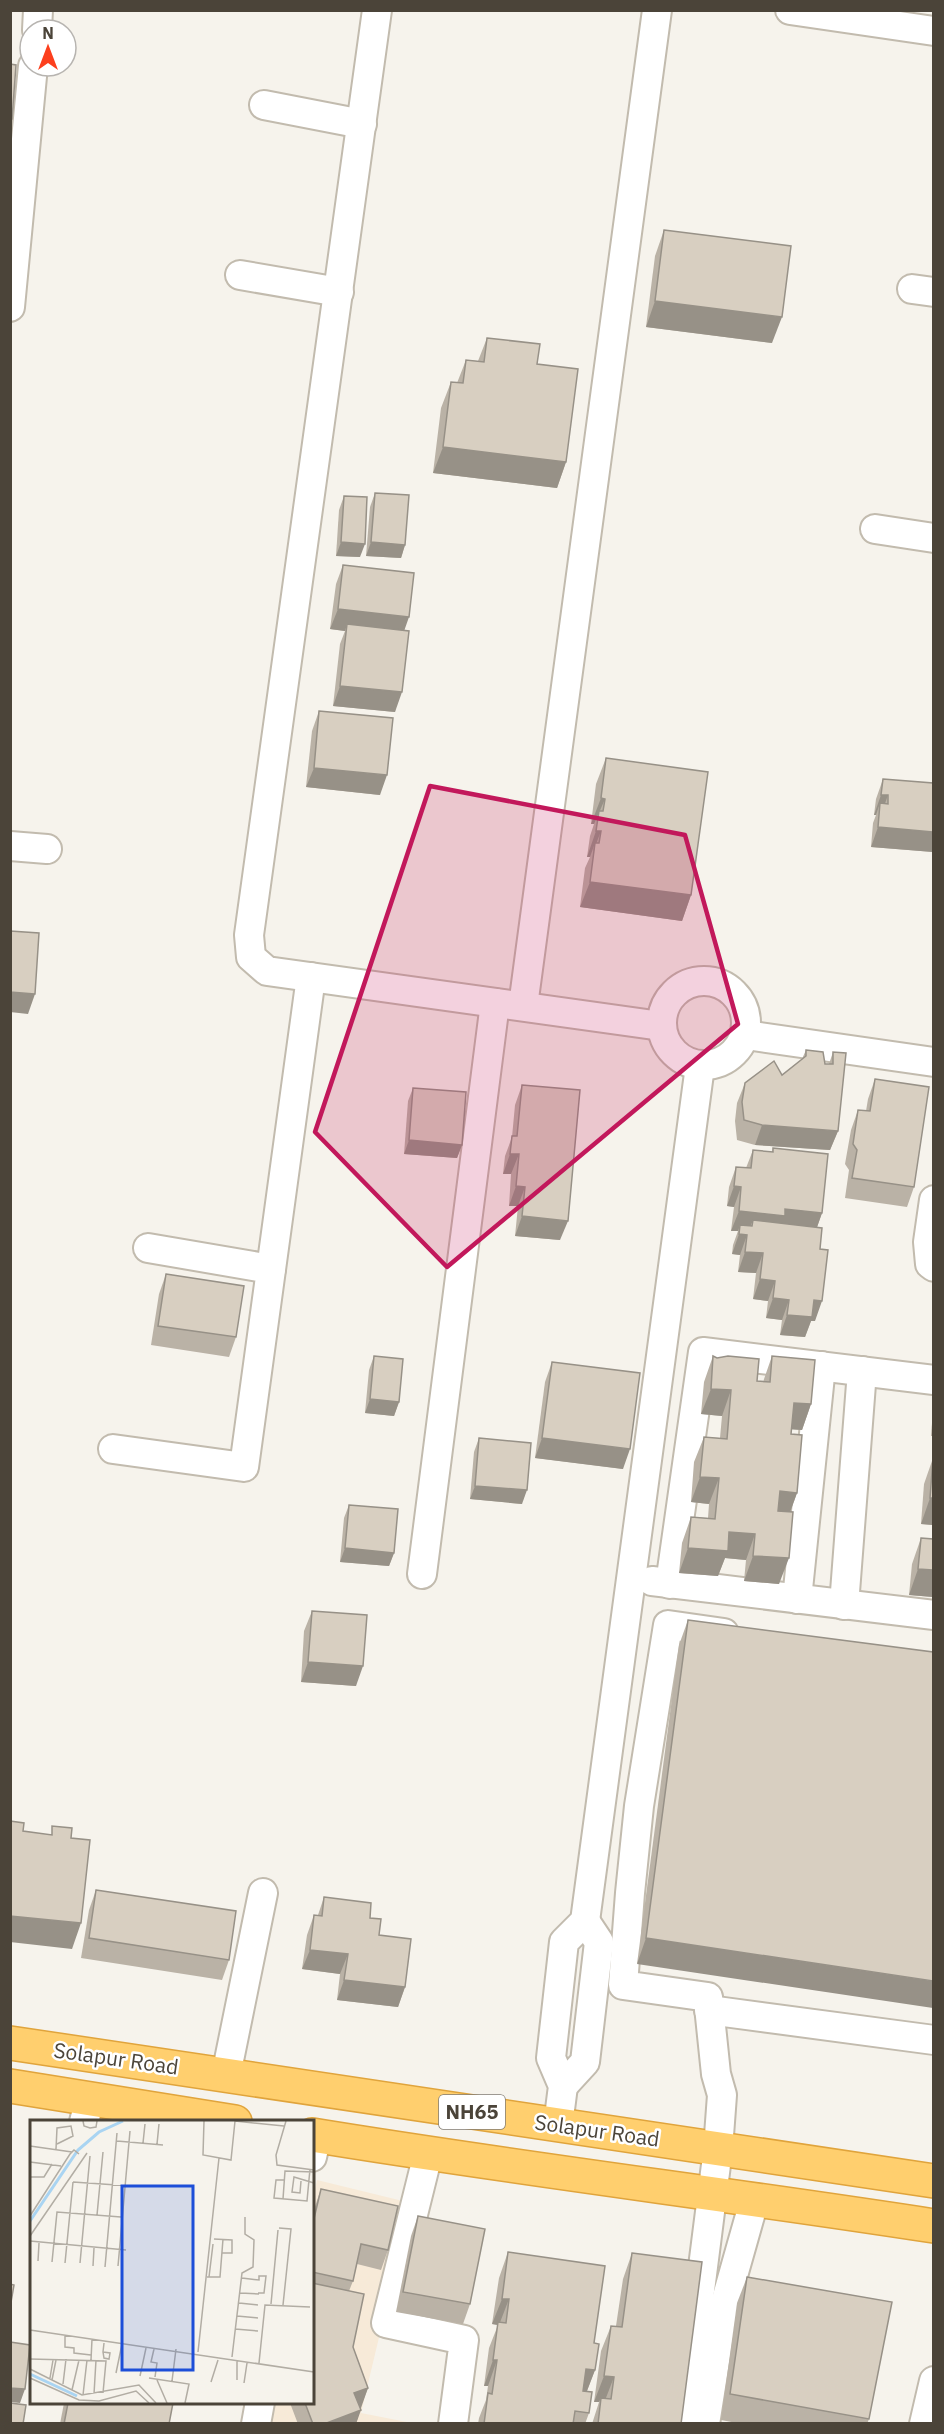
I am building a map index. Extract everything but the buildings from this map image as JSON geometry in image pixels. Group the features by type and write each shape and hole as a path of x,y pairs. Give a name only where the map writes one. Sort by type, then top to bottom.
{"highway":[{"name":"Solapur Road","path":"10,2043 933,2181"},
{"name":"Solapur Road","path":"10,2086 87,2110 210,2120"},
{"name":"NH65","path":"314,2142 428,2154 755,2198 933,2226"}],"street":[{"path":"377,10 249,935 251,957 267,971 661,1026"},
{"path":"523,1006 657,10"},
{"path":"790,10 881,17 933,31"},
{"path":"10,307 32,78"},
{"path":"264,105 362,124"},
{"path":"240,274 339,292"},
{"path":"875,529 933,538"},
{"path":"10,846 47,849"},
{"path":"113,1449 244,1467 311,977"},
{"path":"708,981 723,984 735,993 744,1006 747,1020 746,1035 739,1048 729,1058 715,1065 700,1066 686,1062 674,1053 665,1041 661,1026 663,1012 669,998 680,988 694,982 708,981"},
{"path":"422,1574 495,1003"},
{"path":"746,1035 933,1062"},
{"path":"558,2125 563,2086 551,2058 564,1942 585,1921 633,1579 700,1066"},
{"path":"933,1200 928,1242 930,1264 933,1267"},
{"path":"148,1248 271,1269"},
{"path":"670,1584 703,1353 933,1380"},
{"path":"797,1599 821,1366"},
{"path":"844,1605 862,1371"},
{"path":"633,1579 933,1615"},
{"path":"683,2424 718,2149 722,2095 716,2074 708,1997 623,1985 630,1893 639,1806 669,1625 747,1636"},
{"path":"226,2075 263,1893"},
{"path":"709,2010 933,2040"},
{"path":"428,2154 386,2323 464,2340 453,2424"},
{"path":"705,2424 723,2311 755,2198"},
{"path":"924,2424 933,2381"},
{"path":"256,2424 260,2404"}],"highlighted area":[{"path":"430,786 685,835 738,1024 447,1267 315,1132"}],"shaded area":[{"path":"317,2180 411,2203 361,2413 412,2423 266,2424 271,2404 314,2404 314,2193"}]}
